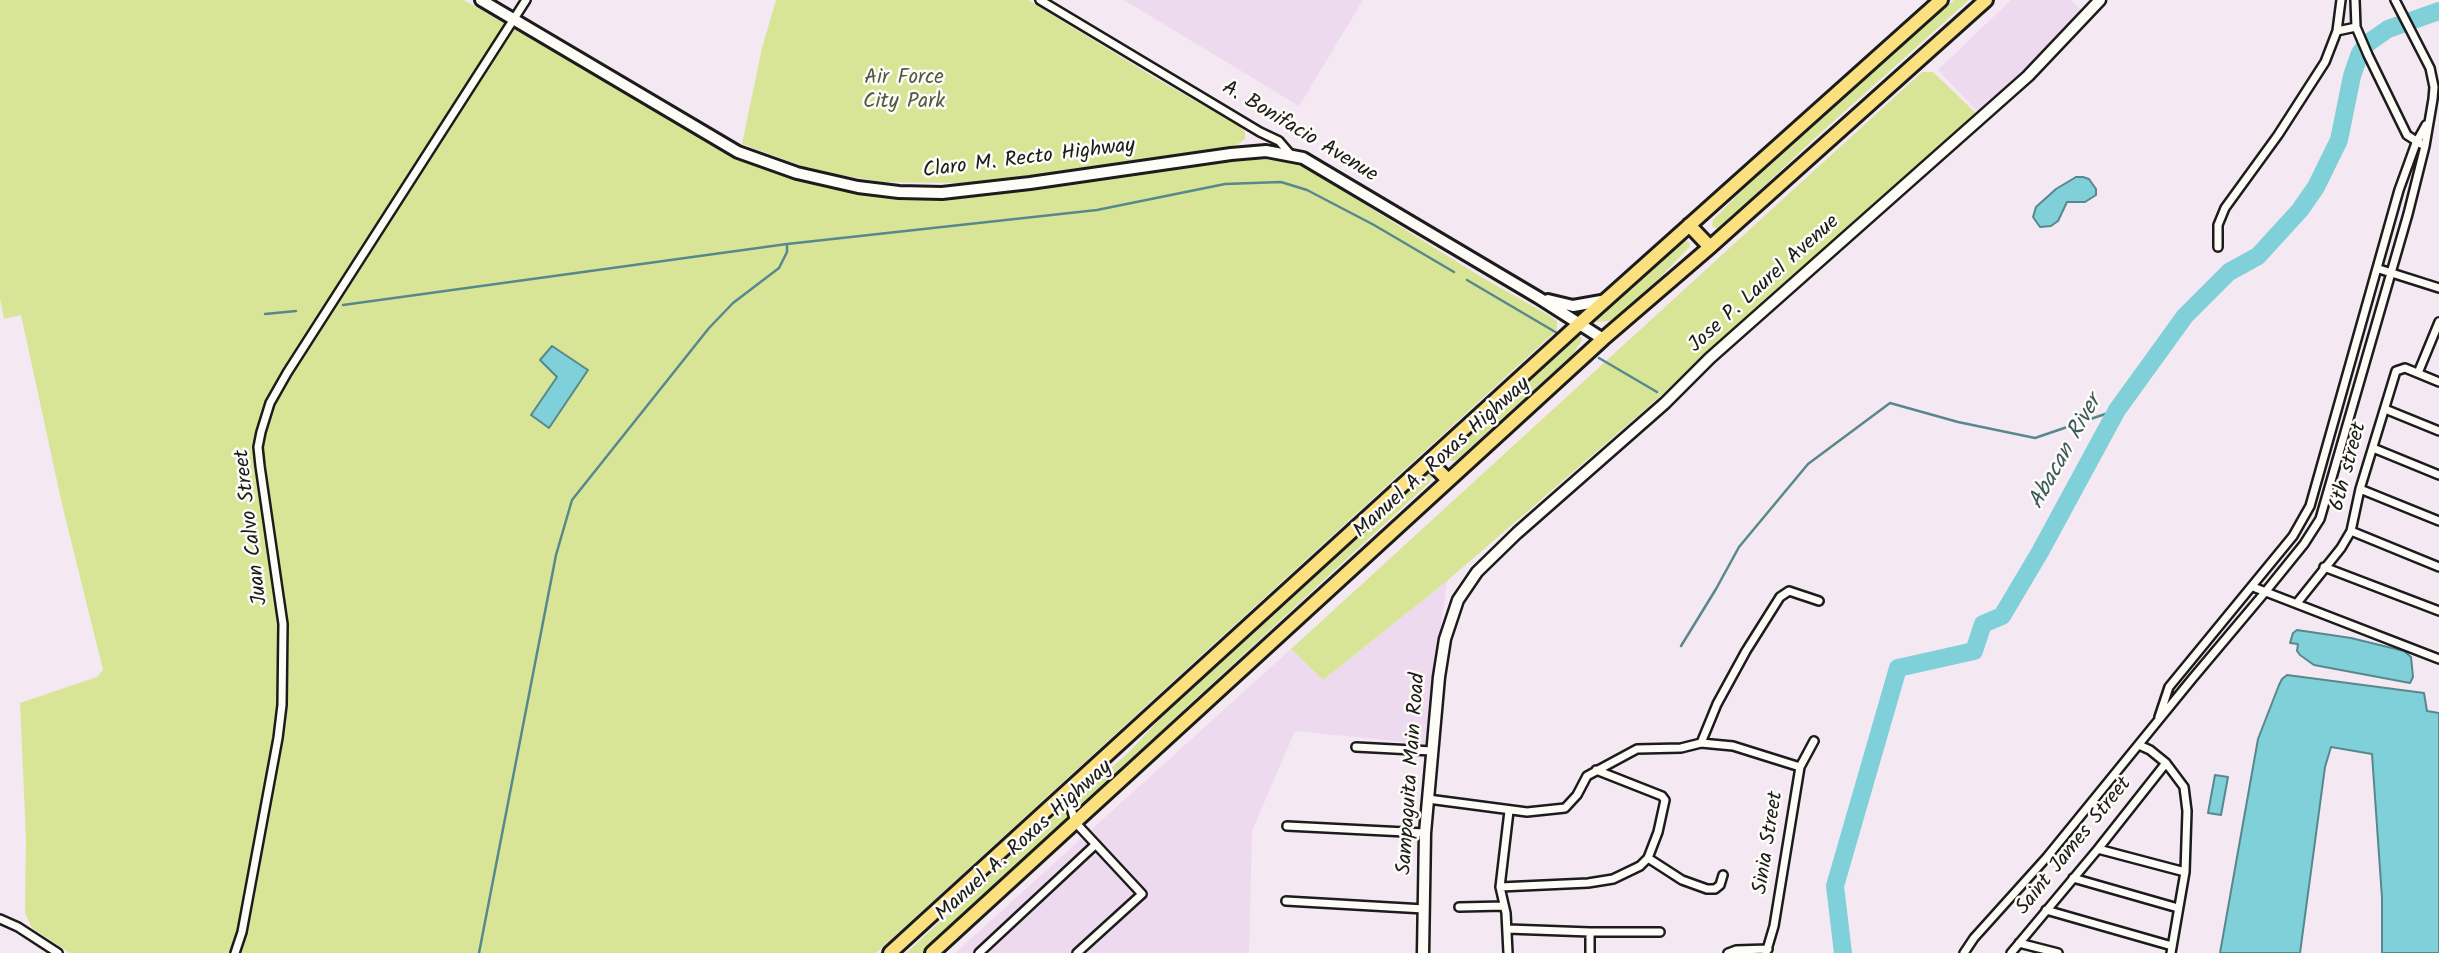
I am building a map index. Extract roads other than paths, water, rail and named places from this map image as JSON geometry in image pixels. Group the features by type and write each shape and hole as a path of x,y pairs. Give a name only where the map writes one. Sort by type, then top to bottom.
{"main road":[{"name":"Claro M. Recto Highway","path":"481,0 738,152 797,173 858,187 899,192 965,191 1231,154 1266,151 1291,155"},
{"name":"Manuel A. Roxas Highway","path":"890,953 1579,324 1941,0"},
{"name":"Manuel A. Roxas Highway","path":"932,953 1448,480 1986,0"},
{"name":"A. Bonifacio Avenue","path":"1291,155 1318,166 1539,298 1603,340"},
{"path":"1689,225 1710,247"},
{"name":"A. Bonifacio Avenue","path":"1539,298 1573,306 1607,300"},
{"path":"1429,461 1448,480"}],"street":[{"name":"Juan Calvo Street","path":"235,953 242,932 282,705 282,624 260,466 258,447 261,432 270,403 287,373 526,0"},
{"name":"A. Bonifacio Avenue","path":"1040,0 1279,141 1291,155"},
{"name":"Jose P. Laurel Avenue","path":"1458,600 1477,572 1517,533 2028,76 2100,0"},
{"path":"2218,247 2220,217 2316,79 2337,31 2341,0"},
{"path":"2355,0 2356,27 2404,131 2416,143 2425,145"},
{"path":"1965,952 2048,858 2304,544 2320,519 2391,272 2425,145 2433,99 2433,78 2395,0"},
{"path":"2337,31 2356,27"},
{"path":"2158,721 2169,687 2293,536 2310,506 2402,182 2416,143 2429,121"},
{"path":"2379,269 2439,288"},
{"path":"2439,322 2436,336 2418,373 2439,382"},
{"name":"6th street","path":"2297,603 2341,548 2351,531 2360,489 2396,372 2405,368 2418,373"},
{"path":"2385,409 2439,431"},
{"path":"2373,448 2439,475"},
{"path":"2360,489 2439,521"},
{"path":"2351,531 2439,567"},
{"path":"2324,567 2439,611"},
{"path":"2253,587 2439,659"},
{"path":"1701,743 1717,705 1746,651 1780,597 1789,591 1819,601"},
{"name":"Sampaguita Main Road","path":"1423,953 1425,833 1432,751 1445,639 1458,600"},
{"name":"Sinia Street","path":"1767,951 1779,899 1800,766 1814,741"},
{"path":"1428,799 1509,811 1565,808 1587,776 1637,748 1681,748 1701,743 1733,746 1800,766"},
{"path":"2046,910 2171,950 2185,872 2185,787 2166,763 2139,745"},
{"path":"1356,747 1432,751"},
{"name":"Saint James Street","path":"2011,953 2166,763"},
{"path":"1500,887 1588,883 1612,879 1640,866 1648,858 1658,832 1665,800 1662,796 1596,770"},
{"path":"1072,786 1071,808 1075,822 1142,894 1077,953"},
{"path":"1508,953 1508,929 1500,887 1509,811"},
{"path":"1287,826 1425,833"},
{"path":"979,953 1095,845"},
{"path":"2098,849 2185,872"},
{"path":"1648,858 1682,880 1707,889 1715,889 1720,885 1723,875"},
{"path":"2073,878 2178,908"},
{"path":"1286,901 1424,909"},
{"path":"1459,906 1504,905"},
{"path":"0,919 18,927 58,953"},
{"path":"1508,929 1660,932"},
{"path":"1590,932 1590,953"},
{"path":"2019,943 2058,953"},
{"path":"1728,953 1736,950 1767,951"}],"water":[{"path":"2076,177 2089,179 2096,189 2096,195 2085,202 2067,202 2058,221 2051,226 2040,227 2033,217 2036,207 2056,189"},
{"path":"552,346 588,370 549,428 531,415 557,377 540,360"},
{"path":"2297,630 2351,638 2404,651 2411,657 2413,677 2410,683 2314,665 2300,655 2297,651 2298,644 2290,643"},
{"path":"2287,675 2424,693 2427,711 2439,713 2439,953 2382,953 2382,898 2372,754 2331,747 2325,767 2300,953 2220,953 2258,739 2279,685"},
{"path":"2215,775 2228,777 2221,815 2208,813"}],"waterway":[{"name":"Abacan River","path":"1843,953 1835,886 1898,668 1974,651 1983,624 2002,616 2040,552 2117,410 2185,316 2229,272 2258,256 2300,210 2316,187 2339,140 2352,76 2360,53 2368,43 2388,29 2439,11"},
{"path":"479,953 556,555 572,500 709,328 733,303 779,268 787,252 787,244 1097,210 1225,184 1281,182 1307,190 1454,272"},
{"path":"343,305 787,244"},
{"path":"1467,280 1557,333"},
{"path":"265,314 296,311"},
{"path":"1599,358 1657,392"},
{"path":"1681,646 1739,547 1808,464 1890,403 1958,422 2035,438 2117,410"}],"park label":[{"name":"Air Force City Park","path":"904,91"}]}
